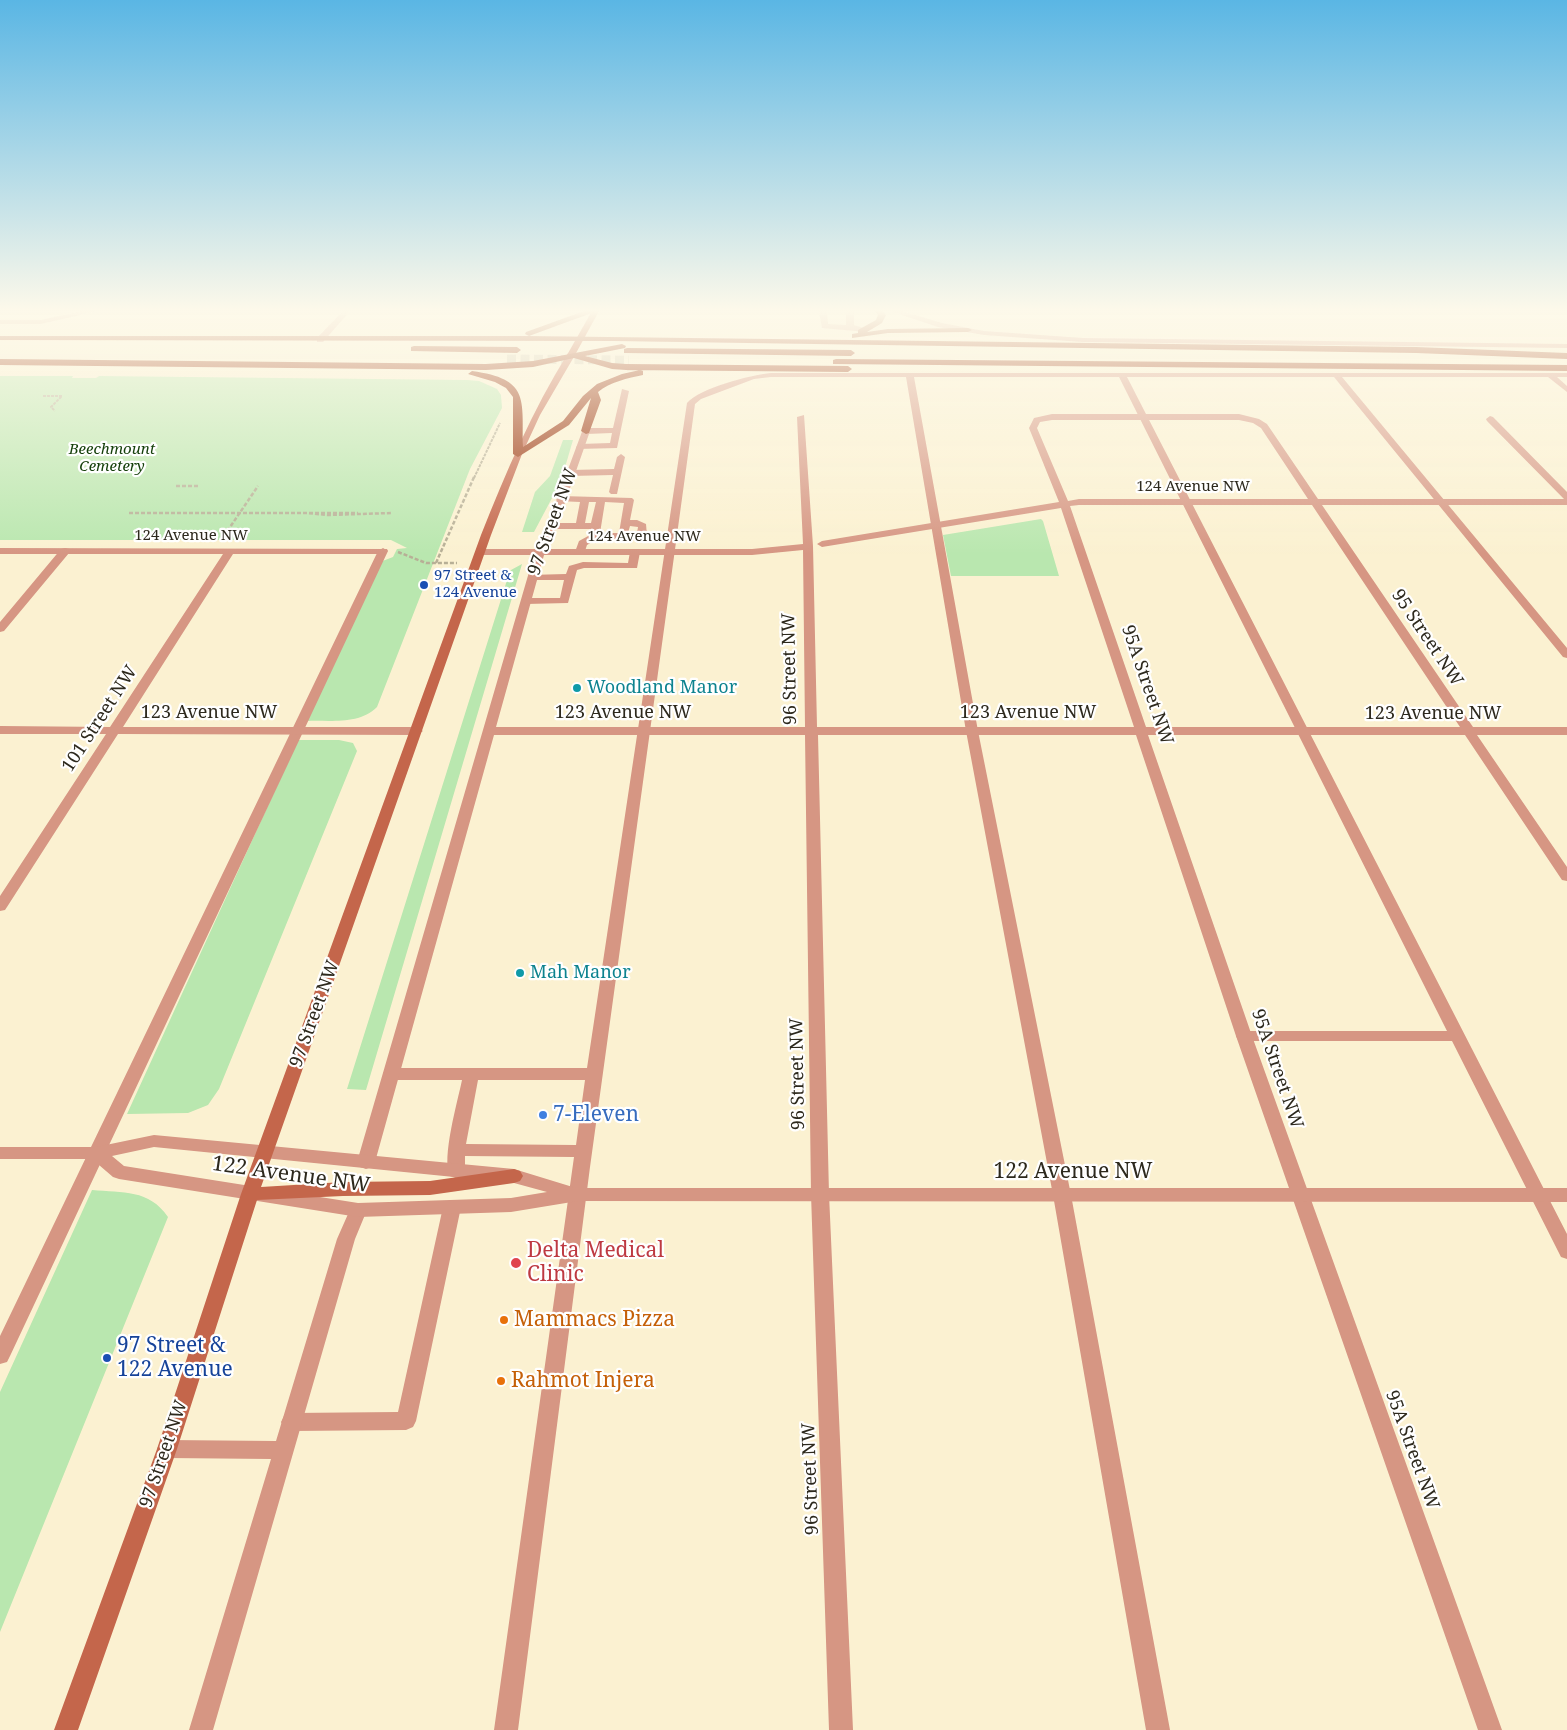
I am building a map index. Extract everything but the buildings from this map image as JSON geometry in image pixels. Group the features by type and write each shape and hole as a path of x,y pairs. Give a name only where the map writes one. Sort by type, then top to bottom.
{"highway":[{"path":"514,392 518,397 518,454"},
{"path":"518,454 566,423 592,392"},
{"path":"586,431 596,400 593,392"}],"main road":[{"name":"97 Street NW","path":"66,1730 167,1449 250,1194 480,552 518,454 536,415 550,392"},
{"path":"250,1194 343,1189 430,1188 514,1176"}],"street":[{"path":"580,447 614,446 625,392"},
{"path":"506,1730 578,1194 691,403 714,392"},
{"path":"913,392 972,731 1062,1194 1158,1730"},
{"path":"1130,392 1567,1252"},
{"path":"1350,392 1567,655"},
{"name":"96 Street NW","path":"801,417 813,547 811,730 820,1194 841,1730"},
{"name":"95A Street NW","path":"1143,417 1052,417 1037,420 1033,428 1064,504 1244,1036 1490,1730"},
{"name":"95 Street NW","path":"1143,417 1239,417 1256,421 1264,426 1567,877"},
{"path":"1490,419 1567,497"},
{"path":"586,431 617,430"},
{"name":"97 Street NW","path":"366,1162 540,552 552,526 586,431"},
{"path":"614,492 621,457"},
{"path":"571,473 618,472"},
{"path":"561,499 629,500 623,536"},
{"path":"580,526 586,500"},
{"path":"580,552 582,543 595,531 602,500"},
{"name":"124 Avenue NW","path":"480,552 752,552 813,547 1079,502 1567,502"},
{"path":"526,602 564,602 572,568 583,565 633,566 646,542 642,536 643,526 638,523 625,523"},
{"path":"552,526 580,526 623,536 642,536"},
{"name":"124 Avenue NW","path":"0,551 383,551"},
{"path":"0,629 65,551"},
{"name":"101 Street NW","path":"0,907 230,551"},
{"path":"0,1356 383,551"},
{"path":"533,577 570,577"},
{"name":"123 Avenue NW","path":"0,730 417,731"},
{"name":"123 Avenue NW","path":"490,731 1141,730 1567,732"},
{"path":"1244,1036 1456,1036"},
{"path":"392,1074 595,1074"},
{"path":"456,1170 456,1150 471,1074"},
{"name":"122 Avenue NW","path":"0,1153 96,1153 154,1141 514,1176 578,1194"},
{"path":"456,1150 584,1151"},
{"name":"122 Avenue NW","path":"96,1153 119,1172 358,1210 511,1205 578,1194 1300,1196 1567,1194"},
{"path":"291,1422 406,1422 452,1207"},
{"path":"201,1730 346,1239 358,1210"},
{"path":"167,1449 284,1450"}],"path":[{"path":"43,396 62,396 51,407 55,411"},
{"path":"383,551 397,552 426,563 436,563 488,443 503,418"},
{"path":"176,486 200,486"},
{"path":"224,536 258,486"},
{"path":"129,513 307,513 328,511 392,513"},
{"path":"326,516 328,511"},
{"path":"337,516 340,511"},
{"path":"307,513 326,516 361,513"}],"green space":[{"name":"Beechmount Cemetery","path":"0,392 499,392 501,395 502,408 470,469 377,707 362,717 335,721 307,721 380,562 393,557 397,549 407,548 391,540 0,540"},
{"path":"563,440 573,440 561,481 534,532 522,532 535,492 550,476"},
{"path":"1041,519 1059,576 951,576 943,535"},
{"path":"522,564 366,1090 347,1089 508,577 511,570"},
{"path":"298,740 339,740 353,743 357,751 219,1089 208,1105 188,1113 127,1114"},
{"path":"92,1190 125,1192 144,1197 161,1208 168,1217 0,1632 0,1392"}],"place":[{"name":"97 Street & 124 Avenue","path":"424,585"},
{"name":"Woodland Manor","path":"577,688"},
{"name":"Mah Manor","path":"520,973"},
{"name":"7-Eleven","path":"543,1115"},
{"name":"Delta Medical Clinic","path":"516,1263"},
{"name":"Mammacs Pizza","path":"504,1320"},
{"name":"97 Street & 122 Avenue","path":"107,1358"},
{"name":"Rahmot Injera","path":"501,1381"}]}
